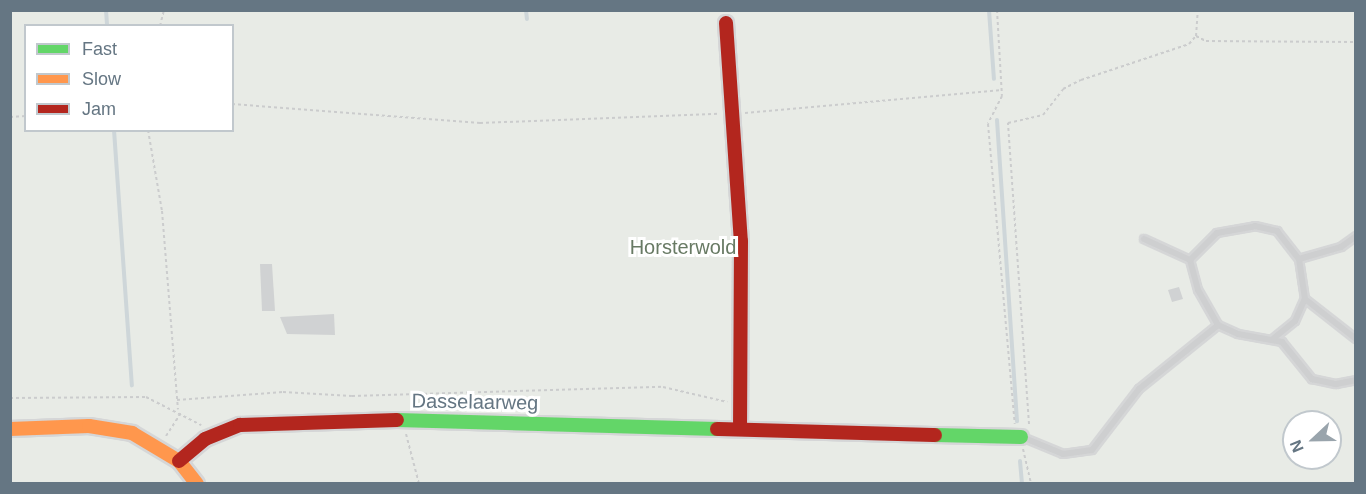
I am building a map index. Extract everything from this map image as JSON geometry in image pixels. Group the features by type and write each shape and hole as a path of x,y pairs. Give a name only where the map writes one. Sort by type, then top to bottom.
{"street":[{"path":"726,17 730,114 741,241 740,428"},
{"name":"Dasselaarweg","path":"179,461 211,436 240,425 402,420 1026,437"},
{"path":"10,429 89,426 132,433 160,446 179,461 197,483"}],"lane":[{"path":"1190,260 1217,233 1255,226 1276,231 1299,259 1305,299 1295,321 1274,338"},
{"path":"1299,259 1341,247 1356,236"},
{"path":"1144,239 1190,260"},
{"path":"1190,260 1198,290 1218,325 1238,334 1274,338 1312,380 1336,384 1356,380"},
{"path":"1305,299 1356,339"},
{"path":"1026,437 1063,454 1092,450 1139,389 1218,325"}],"path":[{"path":"997,10 1002,90 988,124 1010,411 1026,437"},
{"path":"1030,483 1008,123 1043,115 1072,85 1189,44 1196,36 1198,10"},
{"path":"1196,36 1206,41 1356,42"},
{"path":"234,104 480,123 730,114 1002,90"},
{"path":"148,132 162,211 177,409"},
{"path":"177,400 283,392 352,396 663,387 740,405"},
{"path":"10,398 125,396 177,409 211,436"},
{"path":"160,446 182,412"},
{"path":"402,420 419,483"}],"green space":[{"name":"Horsterwold","path":"10,11 1355,11 1355,483 11,483"}],"building":[{"path":"260,264 272,264 275,311 262,311"},
{"path":"1179,287 1183,299 1172,302 1168,290"},
{"path":"334,314 335,335 287,334 280,317"}],"waterway":[{"path":"106,10 107,24"},
{"path":"526,10 527,19"},
{"path":"989,10 994,79"},
{"path":"997,120 1017,421"},
{"path":"114,132 132,385"},
{"path":"1020,461 1022,484"}],"traffic: fast":[{"path":"397,420 717,429"},
{"path":"935,435 1021,437"}],"traffic: slow":[{"path":"10,429 89,426 132,433 179,461 197,484"}],"traffic: jam":[{"path":"726,23 741,241 740,428"},
{"path":"179,461 205,439 240,425 397,420"},
{"path":"717,429 935,435"}]}
